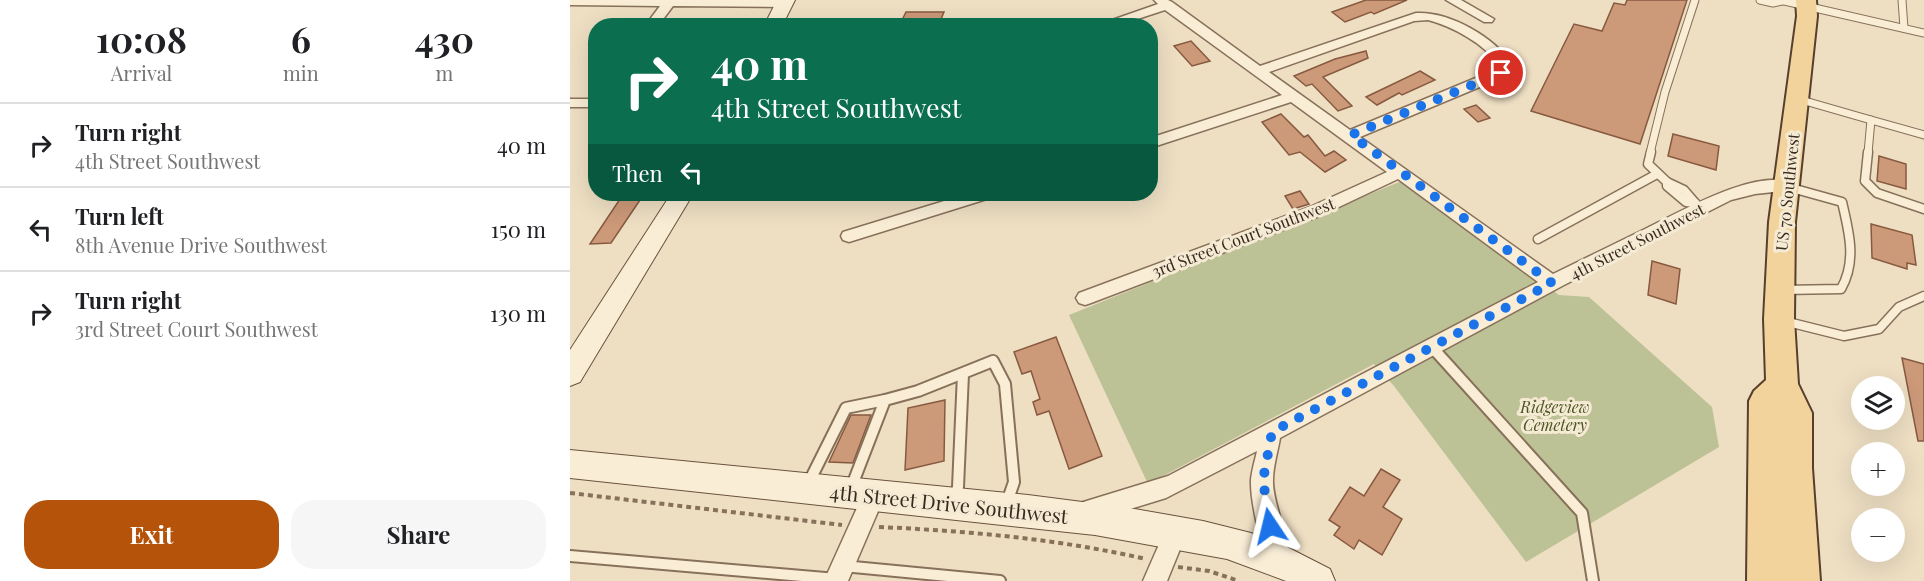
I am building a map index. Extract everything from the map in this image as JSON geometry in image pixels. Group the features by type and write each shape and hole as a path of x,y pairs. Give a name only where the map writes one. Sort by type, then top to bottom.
{"main road":[{"path":"776,18 785,2"},
{"name":"US 70 Southwest","path":"1794,2 1797,99 1782,222 1779,320 1782,385 1796,413 1795,468 1801,581"},
{"path":"570,374 678,201"},
{"path":"1766,581 1765,401 1782,385"},
{"name":"4th Street Drive Southwest","path":"570,464 1072,515 1176,532 1252,549 1295,566 1318,581"}],"street":[{"path":"1452,0 1488,19"},
{"path":"570,1 785,2"},
{"path":"657,18 669,3"},
{"path":"1123,18 1164,3 1351,135 1552,283"},
{"path":"1259,71 1414,17 1432,18 1463,33 1498,53 1505,65 1501,73 1485,81 1351,135"},
{"path":"1158,140 1294,96"},
{"path":"570,102 588,101"},
{"name":"3rd Street Court Southwest","path":"1085,298 1316,211 1400,172"},
{"name":"4th Street Southwest","path":"1072,515 1158,491 1698,206 1741,191 1787,186"},
{"path":"849,236 962,201"},
{"path":"1272,432 1263,480 1266,510 1278,559"},
{"path":"839,575 862,494"},
{"path":"1155,581 1176,532"}],"lane":[{"path":"1695,0 1665,92 1648,164 1666,182 1667,186 1686,202 1698,206"},
{"path":"1760,0 1773,3 1794,2 1924,33"},
{"path":"1902,0 1904,28"},
{"path":"1797,99 1924,135"},
{"path":"1871,120 1865,181 1877,193 1924,209"},
{"path":"1538,239 1657,174"},
{"path":"1780,290 1841,289 1848,279 1851,247 1842,202 1787,186"},
{"path":"1779,320 1844,336 1879,329 1899,307 1924,296"},
{"path":"1431,346 1582,513 1593,581"},
{"path":"805,488 843,411 851,406 885,400 963,374 993,361 1005,384 1014,482 1005,507"},
{"path":"954,502 958,487 963,374"},
{"path":"862,494 885,400"},
{"path":"570,556 839,575 1000,581"}],"path":[{"path":"1181,568 1209,571 1239,581"}],"green space":[{"name":"Ridgeview Cemetery","path":"1402,181 1559,295 1589,297 1712,407 1719,447 1526,562 1394,386 1374,364 1148,484 1069,315"}],"building":[{"path":"1366,0 1407,0 1374,14 1371,12 1345,22 1332,12"},
{"path":"1627,0 1687,0 1640,144 1531,111 1574,24 1602,31 1614,3 1625,5"},
{"path":"906,12 944,12 941,18 903,18"},
{"path":"1191,41 1210,61 1192,66 1174,46"},
{"path":"1366,51 1368,58 1323,77 1352,106 1338,111 1312,84 1306,86 1294,76 1335,59"},
{"path":"1420,71 1435,80 1402,95 1399,93 1377,105 1366,97"},
{"path":"1476,105 1490,118 1478,122 1464,109"},
{"path":"1281,114 1304,137 1308,135 1325,156 1334,151 1346,160 1325,172 1300,152 1289,155 1262,122"},
{"path":"1673,134 1719,146 1716,170 1668,156"},
{"path":"1879,156 1906,164 1906,189 1877,181"},
{"path":"1300,191 1309,204 1293,209 1285,196"},
{"path":"619,201 639,201 611,243 590,244"},
{"path":"1871,224 1912,235 1916,265 1907,263 1907,269 1872,258"},
{"path":"1652,261 1680,269 1676,304 1648,295"},
{"path":"1056,337 1102,456 1069,469 1049,411 1037,415 1033,402 1040,399 1031,371 1022,374 1014,352"},
{"path":"1902,358 1924,364 1924,441 1918,441"},
{"path":"945,400 944,461 905,470 908,408"},
{"path":"851,415 871,415 853,463 829,462"},
{"path":"1381,469 1400,480 1383,507 1402,519 1382,555 1359,540 1354,549 1334,535 1340,527 1329,520 1350,487 1364,496"}],"route":[{"path":"1270,526 1263,480 1272,432 1552,283 1351,135 1501,73"}]}
